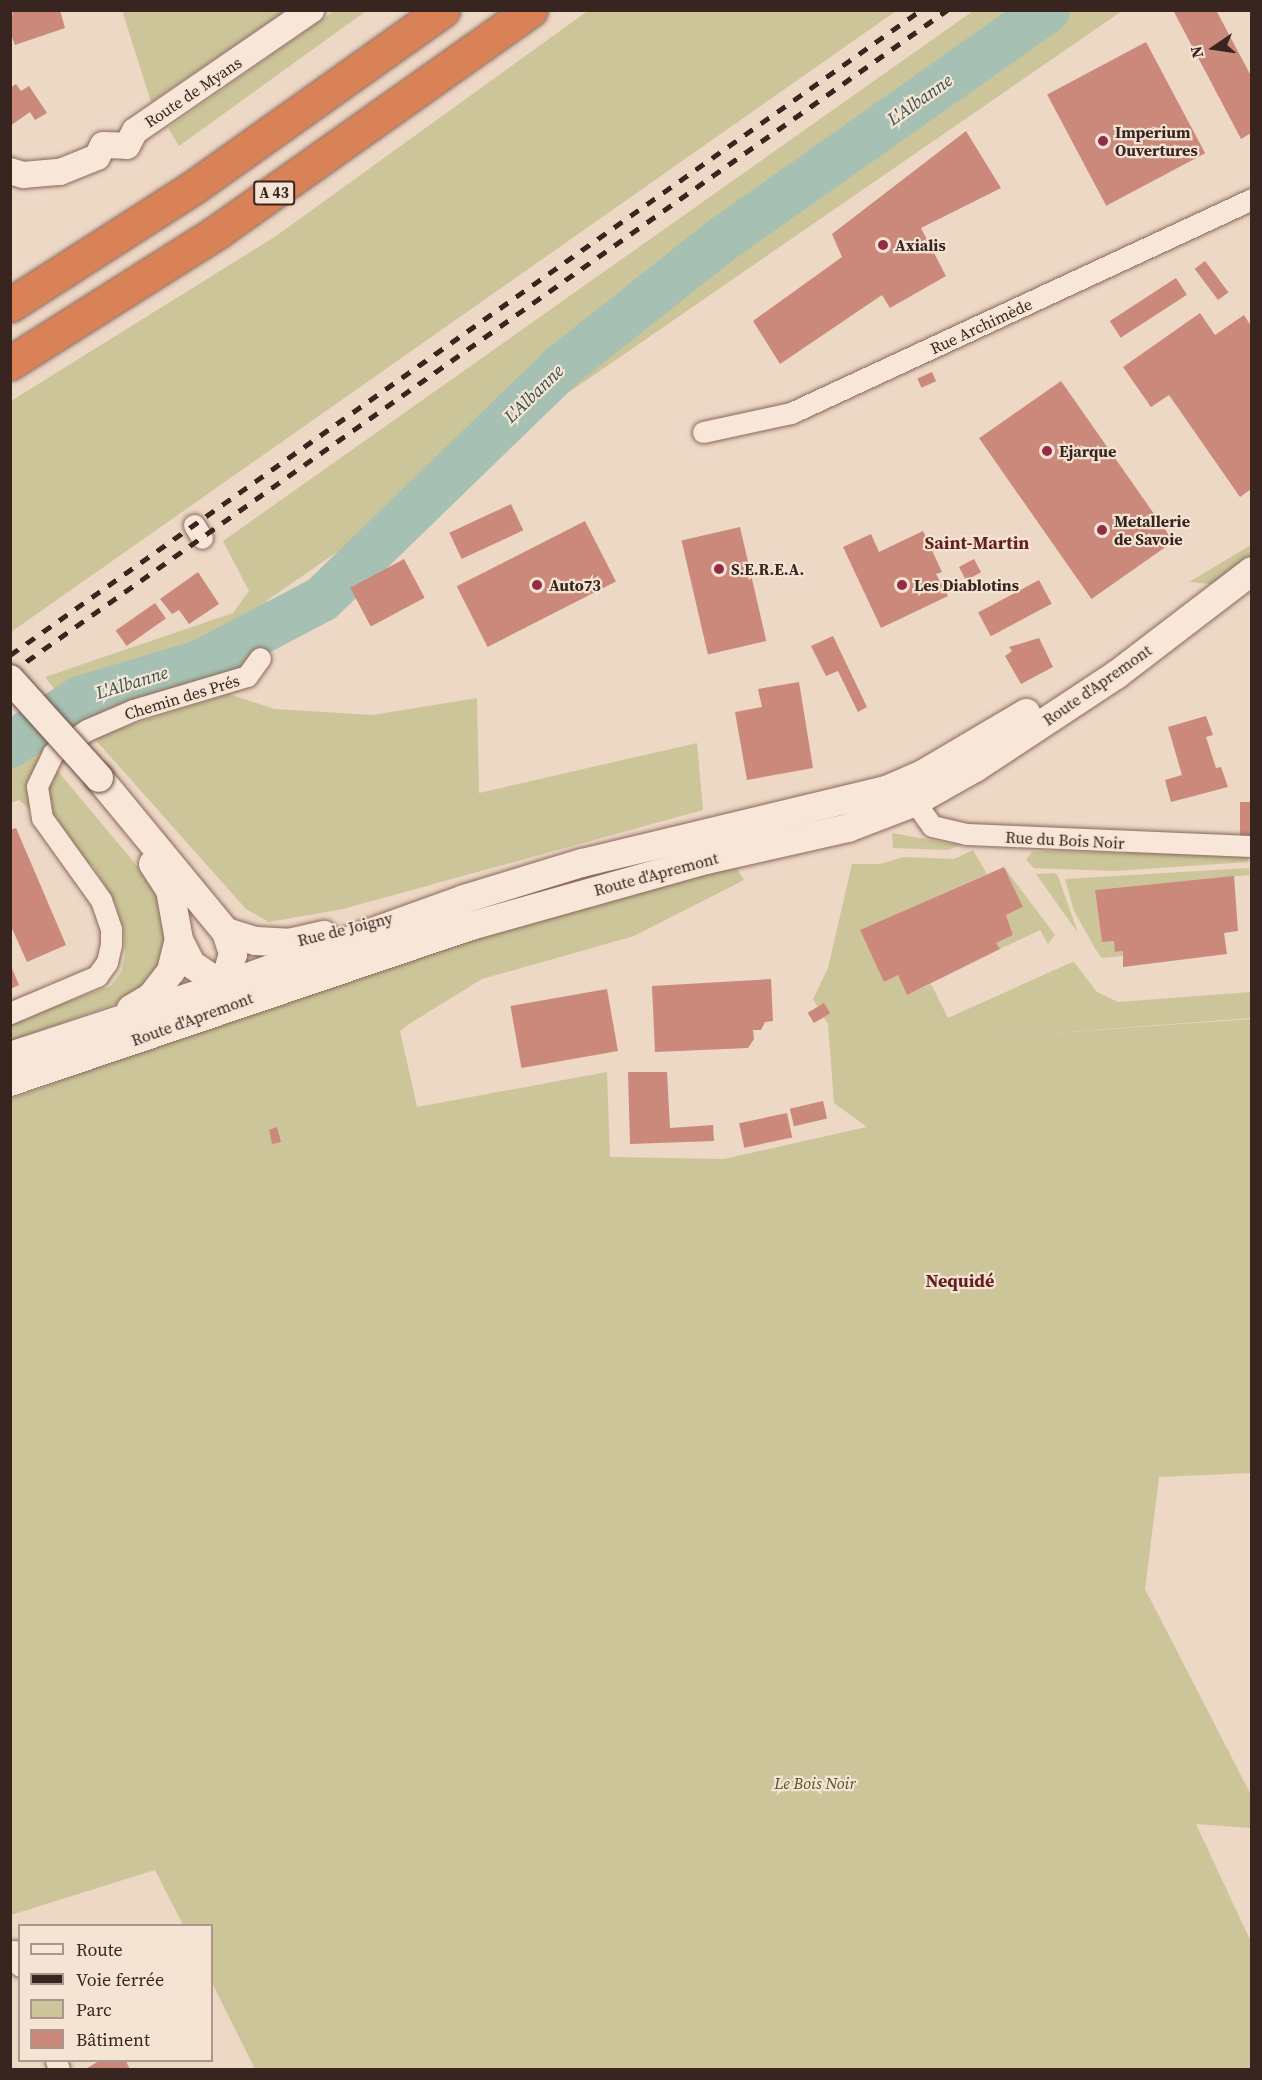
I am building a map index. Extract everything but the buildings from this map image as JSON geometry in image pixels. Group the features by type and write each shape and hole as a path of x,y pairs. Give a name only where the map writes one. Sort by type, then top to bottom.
{"highway":[{"path":"10,305 191,189 443,10"},
{"name":"A 43","path":"10,363 226,225 530,10"}],"main road":[{"name":"Route d'Apremont","path":"10,1056 99,1026 228,999 471,926 706,860 849,828 1109,664 1251,571"},
{"path":"10,679 99,778 226,932 233,954 228,999"},
{"path":"99,778 170,890 179,940 191,964 228,999"},
{"name":"Route d'Apremont","path":"10,1082 228,999 464,899 582,863 814,809 907,793"},
{"name":"Rue de Joigny","path":"226,932 256,941 289,943 464,899"},
{"path":"99,1026 151,998 171,971 179,940"}],"street":[{"name":"Route de Myans","path":"10,171 23,176 60,172 97,158 103,145 127,147 135,131 311,10"},
{"name":"Rue Archimède","path":"703,432 791,413 1251,200"},
{"name":"Chemin des Prés","path":"10,1013 97,976 107,962 111,944 111,929 101,900 42,818 37,786 53,753 87,730 133,710 247,676 260,658"},
{"name":"Rue du Bois Noir","path":"907,793 932,825 966,834 1251,846"}],"green space":[{"path":"122,10 285,10 285,11 151,102"},
{"path":"589,10 896,11 11,632 11,401 276,236"},
{"path":"334,11 366,11 179,146 168,128"},
{"path":"973,11 1122,11 266,601 289,639 216,680 82,724 45,677 233,613 249,591 223,541"},
{"path":"1251,545 1251,588 1189,582"},
{"path":"229,694 274,709 373,715 477,698 479,793 697,743 703,810 343,909 269,922 246,909 93,737"},
{"path":"10,714 158,891 172,925 158,973 123,1001 11,1041 11,1022 111,986 122,970 125,955 124,932 115,902 94,867 19,800 11,803"},
{"path":"892,833 958,846 947,850 893,848"},
{"name":"Le Bois Noir","path":"973,850 987,874 861,930 884,982 898,975 907,995 931,984 948,1018 1074,962 1097,992 1118,1002 1251,992 1251,1018 999,1037 1251,1019 1251,1473 1159,1477 1145,1589 1251,1795 1251,1828 1196,1824 1251,1942 1251,2069 255,2069 213,1985 213,1924 182,1924 155,1870 11,1915 11,1099 288,996 523,922 735,866 744,880 634,936 482,979 409,1024 400,1031 417,1107 607,1072 610,1157 724,1159 867,1127 834,1103 828,1024 813,999 828,968 852,864 880,864 904,857 954,859"},
{"path":"1032,852 1247,855 1248,862 1114,871 1034,868 1026,860"},
{"path":"1004,867 1055,935 1048,944 1040,930 1000,949 996,943 1013,935 1006,915 1023,907"},
{"path":"1249,868 1250,875 1095,890 1102,942 1114,941 1115,952 1123,951 1123,956 1102,958 1074,911 1065,879"},
{"path":"1054,873 1058,876 1078,933 1036,874"}],"waterway":[{"name":"L'Albanne","path":"10,745 80,699 200,663 322,599 560,368 720,241 1047,10"}],"railway":[{"path":"10,655 921,10"},
{"path":"10,673 947,10"}],"place":[{"name":"Imperium Ouvertures","path":"1103,141"},
{"name":"Axialis","path":"883,245"},
{"name":"Ejarque","path":"1047,451"},
{"name":"Metallerie de Savoie","path":"1102,530"},
{"name":"S.E.R.E.A.","path":"719,569"},
{"name":"Auto73","path":"537,585"},
{"name":"Les Diablotins","path":"902,585"}],"district":[{"name":"Saint-Martin","path":"977,543"},
{"name":"Nequidé","path":"960,1281"}]}
